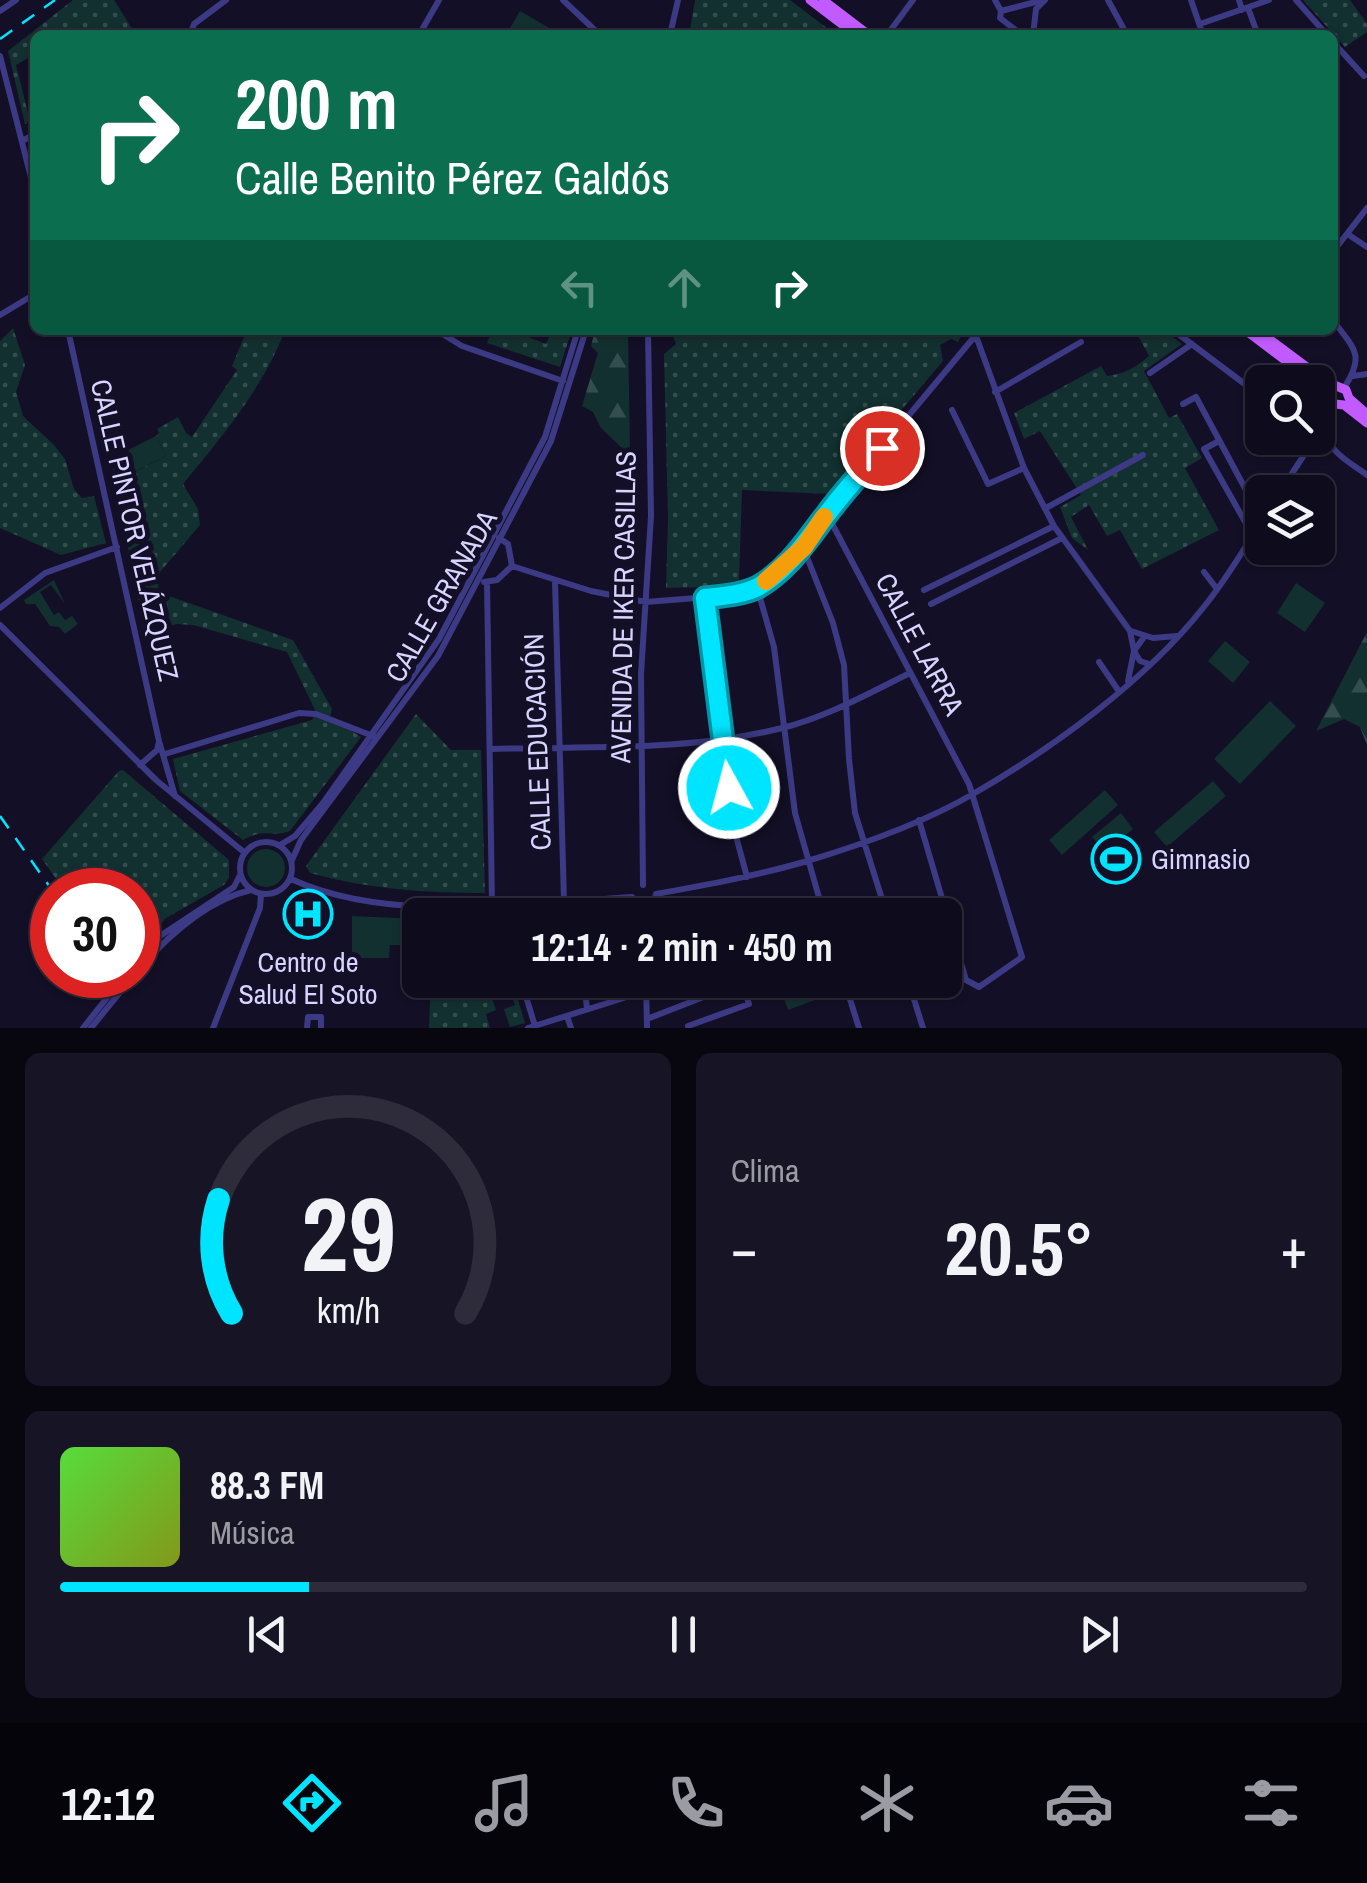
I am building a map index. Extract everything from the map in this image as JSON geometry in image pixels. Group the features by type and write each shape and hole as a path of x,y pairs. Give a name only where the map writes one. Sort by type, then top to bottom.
{"main road":[{"path":"810,0 849,30"},
{"path":"823,0 862,30"},
{"path":"1252,335 1291,365"},
{"path":"1263,335 1367,414"},
{"path":"1335,394 1367,423"}],"street":[{"path":"0,11 16,0"},
{"path":"192,30 194,24 226,0"},
{"path":"422,30 439,0"},
{"path":"563,0 595,30"},
{"path":"671,30 678,0"},
{"path":"890,30 914,0"},
{"path":"995,0 1000,18 1016,30"},
{"path":"1001,11 1044,0"},
{"path":"1034,30 1036,9 1044,0"},
{"path":"1108,0 1125,30"},
{"path":"1192,0 1202,30"},
{"path":"1239,0 1256,30"},
{"path":"1200,24 1269,0"},
{"path":"1296,0 1323,30"},
{"path":"1338,48 1364,76"},
{"path":"1,58 30,173"},
{"path":"22,142 30,137"},
{"path":"1338,247 1367,208"},
{"path":"1349,235 1367,246"},
{"path":"0,315 30,297"},
{"path":"1338,327 1367,370 1352,376"},
{"name":"CALLE PINTOR VELÁZQUEZ","path":"69,335 159,741 175,796"},
{"path":"444,335 462,346 563,381"},
{"name":"CALLE GRANADA","path":"292,860 301,840 438,656 483,582 498,537 546,437 577,335"},
{"name":"CALLE GRANADA","path":"280,846 314,814 439,639 551,442 584,335"},
{"name":"AVENIDA DE IKER CASILLAS","path":"643,884 641,674 651,516 648,335"},
{"path":"512,566 555,581 646,602 734,595 757,588 804,547 826,514 976,335"},
{"path":"979,335 1024,468 1054,526 1130,631 1140,660 1149,664"},
{"path":"1180,335 1245,384"},
{"path":"995,392 1081,342"},
{"path":"1150,373 1192,344"},
{"path":"1335,404 1358,364 1357,354"},
{"path":"1184,404 1196,397 1245,489"},
{"path":"952,410 988,484 1024,468"},
{"path":"1219,441 1204,450 1245,522"},
{"path":"1335,451 1367,475"},
{"path":"1046,508 1142,455"},
{"name":"CALLE LARRA","path":"826,514 972,794 1022,957 979,987 966,980 919,820"},
{"path":"924,590 1054,526"},
{"path":"492,898 483,582 506,574 512,566 508,544 498,537"},
{"path":"931,604 1062,538"},
{"path":"0,608 45,573 117,546"},
{"path":"804,547 834,623 844,665 848,759 855,812 882,898"},
{"path":"656,894 747,878 807,861 919,820 972,794 1075,726 1149,664 1178,636 1245,548"},
{"path":"1204,572 1217,588"},
{"name":"CALLE EDUCACIÓN","path":"555,581 564,898"},
{"path":"757,588 774,647 795,813 819,898"},
{"path":"705,598 734,825 747,878"},
{"path":"0,624 156,780 245,853"},
{"path":"1130,631 1149,638 1161,652"},
{"path":"1128,682 1138,642 1178,636"},
{"path":"1099,662 1118,690"},
{"path":"490,749 723,740 786,727 848,704 910,672"},
{"path":"164,754 299,713 316,714 372,736"},
{"path":"140,765 157,750 159,741"},
{"path":"160,936 234,888 245,853 256,844 280,846 292,860 291,879 276,893 251,890 240,874"},
{"path":"291,879 359,899 402,903"},
{"path":"615,898 632,897 635,888 643,884 650,886 655,898"},
{"path":"160,945 201,914 237,893 251,890"},
{"path":"215,1026 260,908 261,894"},
{"path":"646,998 647,1023 680,1006 742,982 749,1004 688,1027 680,1006"},
{"path":"83,1028 107,998"},
{"path":"91,1028 116,998"},
{"path":"525,998 532,1027 623,998"},
{"path":"586,998 587,1009"},
{"path":"850,998 859,1028"},
{"path":"914,998 923,1028"},
{"path":"104,1028 106,1011"},
{"path":"567,1016 570,1028"},
{"path":"307,1028 308,1017 321,1017 321,1028"}],"green space":[{"path":"73,0 114,0 133,30 35,30"},
{"path":"695,0 790,0 829,30 690,30"},
{"path":"1303,0 1350,0 1367,24 1367,32 1345,47 1338,39 1338,30 1330,30"},
{"path":"520,11 553,30 509,30"},
{"path":"30,34 30,57 16,65 30,121 25,124 8,51"},
{"path":"13,328 25,365 16,392 23,416 65,459 74,489 82,498 94,496 106,543 61,555 0,528 0,341"},
{"path":"245,335 283,335 253,392 183,484 198,509 200,525 160,572 158,588 169,596 293,640 332,709 330,717 361,737 290,831 258,834 243,840 180,791 173,759 312,720 316,712 287,652 193,625 177,624 144,632 112,464 117,460 127,476 166,456 156,436 157,429 178,417 192,437 237,370 232,366"},
{"path":"490,335 524,335 546,344 550,335 570,335 560,367 487,343"},
{"path":"594,335 628,335 630,452 601,428 593,412 582,406 598,353 591,346"},
{"path":"673,335 962,335 958,342 951,339 940,345 943,361 830,494 742,490 739,581 666,588 664,354 676,344"},
{"path":"1138,335 1170,335 1182,344 1144,371 1169,418 1177,414 1202,458 1185,468 1219,530 1142,569 1120,530 1107,536 1089,505 1071,517 1088,550 1072,538 1060,507 1081,495 1040,431 1024,439 1014,413 1101,366 1107,376 1124,372 1149,356"},
{"path":"156,436 166,456 126,476 116,456"},
{"path":"54,580 65,604 51,585 40,592 54,615 59,612 65,620 72,616 78,624 65,634 59,627 50,626 35,604 26,604 24,600"},
{"path":"1296,583 1325,603 1305,632 1277,613"},
{"path":"1367,632 1367,745 1360,727 1344,719 1316,731"},
{"path":"1225,641 1250,662 1233,683 1208,661"},
{"path":"1270,701 1296,726 1240,784 1214,759"},
{"path":"416,714 451,750 481,750 485,893 375,886 310,873 306,866"},
{"path":"123,770 229,860 229,878 224,885 160,925 160,868 48,868 42,859"},
{"path":"1213,781 1226,796 1167,847 1154,832"},
{"path":"1105,790 1118,805 1062,855 1049,840"},
{"path":"1121,813 1133,829 1105,852 1092,837"},
{"path":"266,849 280,854 285,868 280,882 266,887 252,882 247,868 252,854"},
{"path":"352,916 402,918 402,945 390,945 389,958 352,958"},
{"path":"430,998 492,998 496,1010 486,1014 490,1028 429,1028"},
{"path":"512,998 517,998 525,1023 510,1027 504,1009 515,1005"},
{"path":"784,998 821,998 788,1010"}],"railway":[{"path":"0,39 55,0"},
{"path":"0,816 37,868"}],"slow traffic":[{"path":"766,581 804,547 824,517"}],"place":[{"name":"Gimnasio","path":"1116,859"},
{"name":"Centro de Salud El Soto","path":"308,914"}],"route":[{"path":"729,788 705,598 757,588 781,569 804,547 826,514 882,448"}]}
